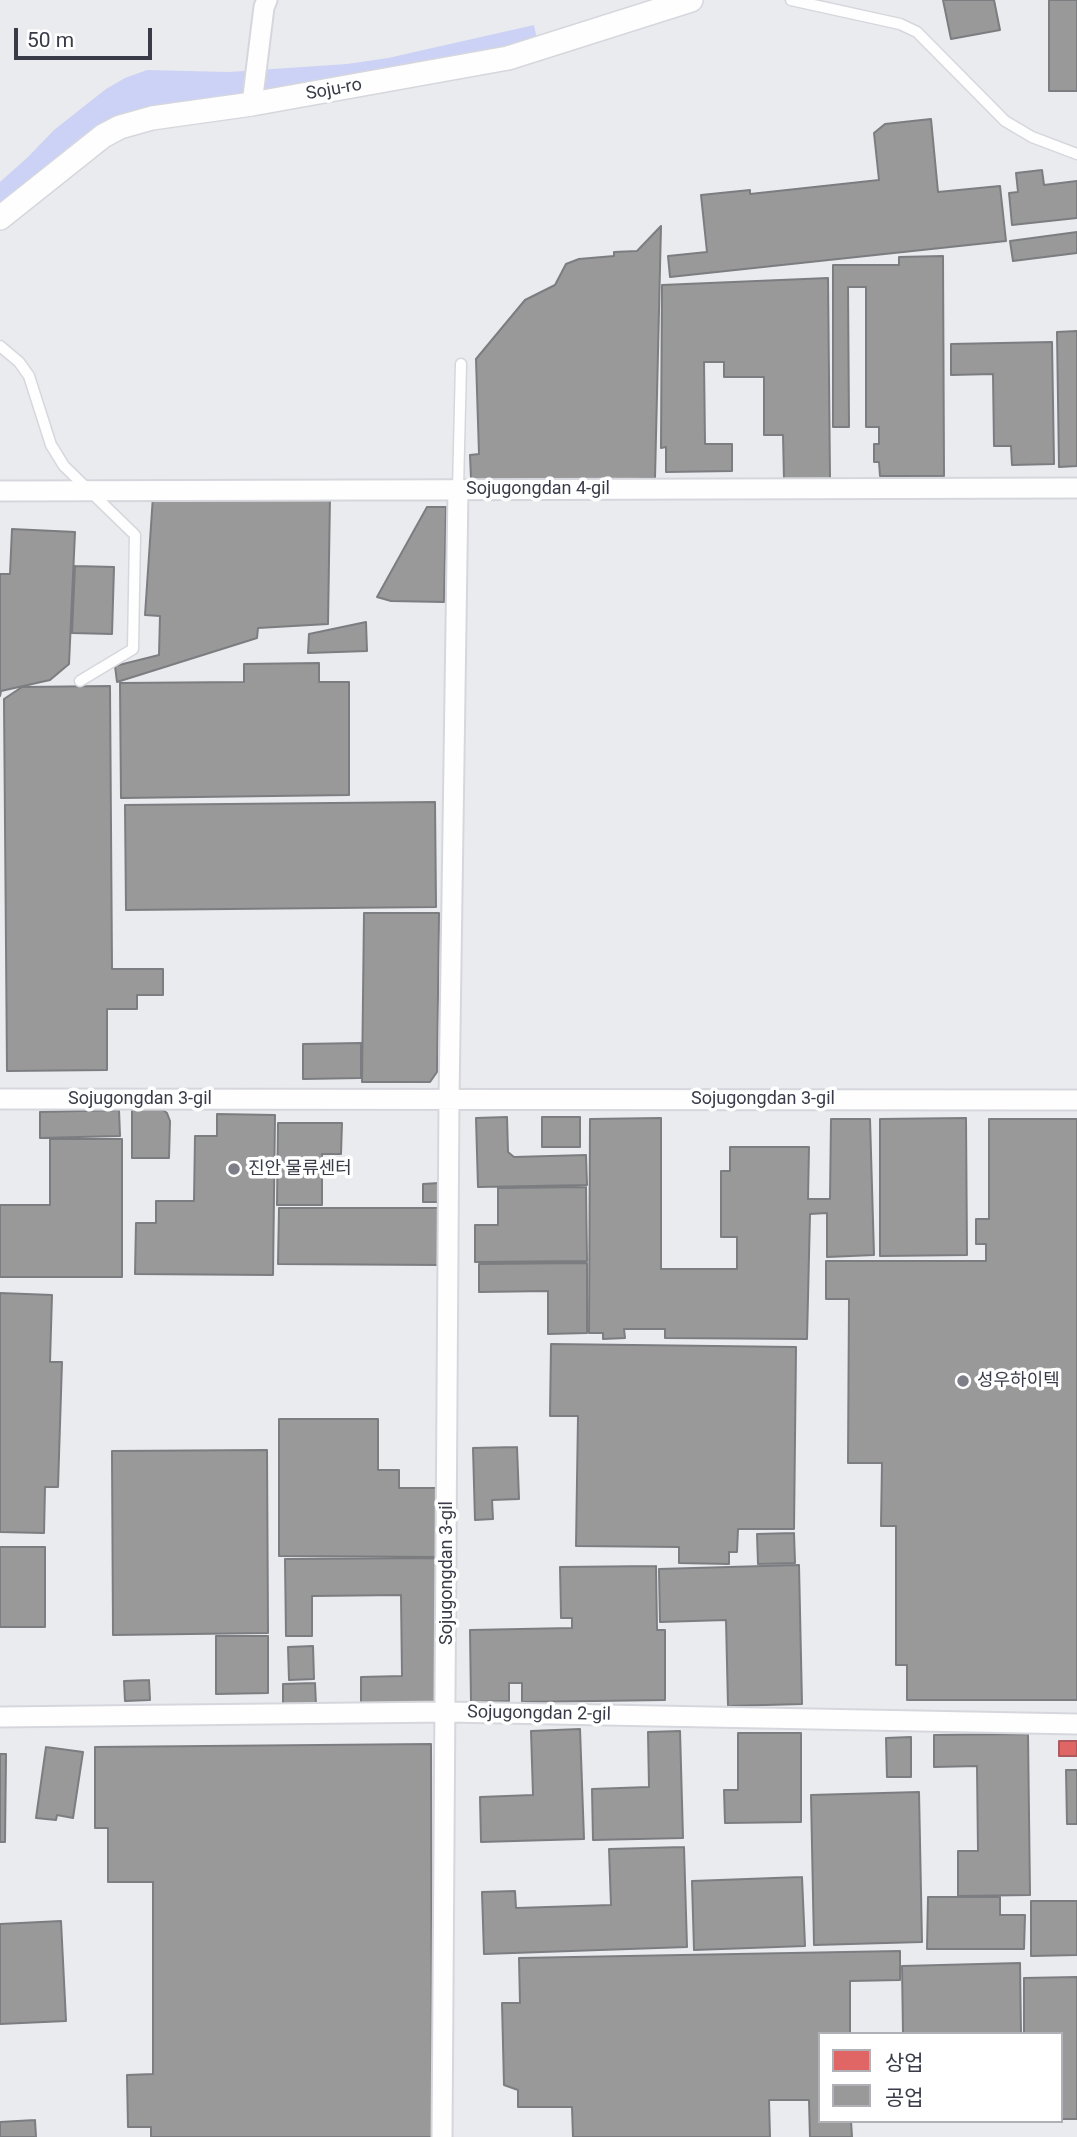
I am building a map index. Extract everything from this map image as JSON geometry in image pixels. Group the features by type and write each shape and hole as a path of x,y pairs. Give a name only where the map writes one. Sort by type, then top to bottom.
{"street":[{"path":"252,104 267,0"},
{"name":"Soju-ro","path":"0,218 103,136 120,127 152,118 252,104 508,58 691,0"},
{"name":"Sojugongdan 4-gil","path":"0,491 1077,488"},
{"path":"449,1099 458,489"},
{"name":"Sojugongdan 3-gil","path":"0,1099 1077,1100"},
{"name":"Sojugongdan 3-gil","path":"442,2137 449,1099"},
{"name":"Sojugongdan 2-gil","path":"0,1717 446,1712 1077,1724"}],"lane":[{"path":"792,0 900,24 917,32 1005,121 1032,137 1077,153"},
{"path":"0,346 19,362 29,376 51,445 64,466 135,535 133,649 80,681"},
{"path":"458,489 461,364"}],"shaded area":[{"path":"0,0 1077,0 1077,2137 0,2137"}],"water":[{"path":"534,25 538,45 104,123 77,140 0,204 0,182 54,130 106,89 147,70 228,72 347,64 388,58"}],"building: 상업":[{"path":"1059,1741 1077,1741 1077,1756 1059,1756"}],"building: 공업":[{"path":"943,0 994,0 1000,30 951,39"},
{"path":"1049,0 1077,0 1077,91 1049,91"},
{"path":"931,119 938,192 1000,186 1006,241 670,277 668,256 707,252 701,195 750,190 750,194 879,180 874,133 885,124"},
{"path":"1042,170 1044,185 1077,181 1077,218 1012,225 1009,193 1018,192 1016,173"},
{"path":"661,226 655,478 477,485 471,478 470,455 479,454 476,359 525,300 555,285 566,264 579,259 614,256 614,252 637,251"},
{"path":"1077,232 1077,253 1013,261 1010,241"},
{"path":"943,256 944,476 880,476 879,462 874,462 874,444 879,444 879,427 866,427 866,287 848,287 849,427 833,427 833,265 899,265 899,257"},
{"path":"828,278 830,479 784,480 783,435 764,435 764,377 724,377 724,362 704,362 705,444 732,444 732,471 666,472 666,447 661,448 662,285"},
{"path":"1077,331 1077,466 1059,467 1057,332"},
{"path":"1052,342 1054,464 1012,465 1011,446 994,446 993,374 951,375 951,344"},
{"path":"153,496 330,496 328,624 258,628 257,638 117,682 115,666 159,655 160,616 145,615"},
{"path":"427,507 446,507 444,602 391,601 377,597"},
{"path":"12,529 75,532 69,664 50,680 1,691 0,696 0,574 10,574"},
{"path":"75,566 114,567 112,634 72,633"},
{"path":"366,622 367,651 308,653 309,634"},
{"path":"319,663 319,682 349,682 349,795 121,798 120,683 244,682 244,664"},
{"path":"110,686 112,969 163,969 163,995 137,995 137,1009 107,1009 107,1070 7,1071 4,699 22,687"},
{"path":"435,802 436,907 126,910 125,805"},
{"path":"364,913 439,913 437,1072 430,1082 362,1082"},
{"path":"361,1043 361,1078 303,1079 303,1044"},
{"path":"132,1109 163,1110 167,1113 170,1121 169,1158 132,1158"},
{"path":"119,1110 120,1136 40,1138 40,1112"},
{"name":"진안 물류센터","path":"217,1114 275,1115 273,1275 135,1274 136,1223 156,1223 156,1201 194,1201 195,1136 217,1136"},
{"path":"507,1117 508,1152 514,1157 586,1155 587,1185 478,1187 476,1118"},
{"path":"542,1117 580,1117 580,1147 542,1147"},
{"path":"661,1118 661,1269 737,1269 737,1237 721,1237 721,1171 730,1171 730,1147 809,1147 808,1199 830,1199 831,1119 870,1119 874,1255 827,1257 827,1213 810,1214 807,1339 665,1338 665,1329 624,1329 625,1338 603,1339 603,1333 589,1333 590,1119"},
{"path":"966,1118 967,1255 880,1256 880,1119"},
{"name":"성우하이텍","path":"989,1119 1077,1119 1077,1700 907,1700 907,1665 896,1665 896,1526 881,1526 882,1463 848,1463 849,1299 826,1299 826,1261 986,1261 986,1244 976,1244 976,1219 989,1219"},
{"path":"278,1123 342,1123 341,1154 322,1154 322,1205 277,1205"},
{"path":"50,1139 122,1139 122,1277 0,1277 0,1205 50,1205"},
{"path":"439,1183 440,1202 423,1202 423,1184"},
{"path":"586,1187 587,1261 475,1262 475,1225 498,1225 498,1188"},
{"path":"279,1208 440,1208 440,1265 278,1264"},
{"path":"587,1263 587,1333 548,1334 548,1291 479,1292 479,1264"},
{"path":"0,1293 52,1295 50,1362 62,1362 58,1487 45,1487 44,1533 0,1532"},
{"path":"551,1344 796,1347 794,1529 738,1529 737,1552 729,1552 729,1564 679,1563 679,1547 576,1546 578,1416 550,1416"},
{"path":"279,1419 378,1419 378,1470 399,1470 399,1488 440,1488 440,1557 279,1556"},
{"path":"517,1447 519,1499 492,1500 493,1519 475,1520 473,1448"},
{"path":"267,1450 268,1633 113,1635 112,1451"},
{"path":"794,1533 795,1563 758,1564 757,1534"},
{"path":"0,1547 45,1547 45,1627 0,1627"},
{"path":"439,1558 440,1699 435,1705 361,1706 361,1677 402,1676 401,1595 312,1596 312,1636 286,1636 285,1559"},
{"path":"799,1565 802,1704 728,1706 726,1620 660,1622 659,1569"},
{"path":"656,1566 657,1630 665,1630 665,1700 522,1702 522,1683 509,1683 509,1701 471,1702 470,1630 572,1628 572,1618 561,1618 560,1567"},
{"path":"216,1636 268,1636 268,1693 216,1694"},
{"path":"313,1646 314,1679 289,1680 288,1647"},
{"path":"149,1680 150,1700 125,1701 124,1681"},
{"path":"315,1683 316,1705 283,1706 283,1684"},
{"path":"580,1729 584,1839 481,1842 480,1797 533,1795 531,1731"},
{"path":"680,1731 683,1838 593,1840 592,1789 649,1787 648,1732"},
{"path":"738,1733 801,1733 801,1822 725,1823 724,1790 738,1790"},
{"path":"1028,1734 1030,1895 958,1896 958,1851 978,1851 977,1766 934,1767 934,1735"},
{"path":"911,1737 911,1777 887,1777 886,1738"},
{"path":"431,1744 432,2137 151,2137 151,2127 128,2127 127,2075 153,2074 153,1882 108,1882 108,1828 95,1828 95,1747"},
{"path":"46,1747 83,1752 73,1818 57,1815 56,1820 36,1818"},
{"path":"0,1754 6,1754 5,1842 0,1842"},
{"path":"1066,1770 1077,1770 1077,1824 1067,1824"},
{"path":"919,1792 922,1942 814,1945 811,1795"},
{"path":"684,1847 687,1947 484,1954 482,1892 515,1891 516,1908 611,1905 609,1849"},
{"path":"802,1877 805,1946 694,1950 692,1881"},
{"path":"928,1897 1000,1897 1000,1915 1025,1915 1024,1949 927,1949"},
{"path":"1031,1901 1077,1901 1077,1955 1031,1956"},
{"path":"61,1921 66,2021 0,2024 0,1924"},
{"path":"900,1951 900,1980 850,1981 850,2032 818,2032 818,2123 851,2123 852,2137 810,2137 809,2100 769,2100 770,2137 573,2137 572,2107 518,2107 518,2090 504,2085 502,2003 520,2003 519,1958"},
{"path":"1020,1963 1021,2032 903,2032 902,1966"},
{"path":"1077,1977 1077,2119 1063,2119 1063,2032 1024,2032 1024,1978"},
{"path":"35,2120 36,2137 0,2137 0,2122"}],"place":[{"name":"진안 물류센터","path":"234,1169"},
{"name":"성우하이텍","path":"963,1381"}]}
